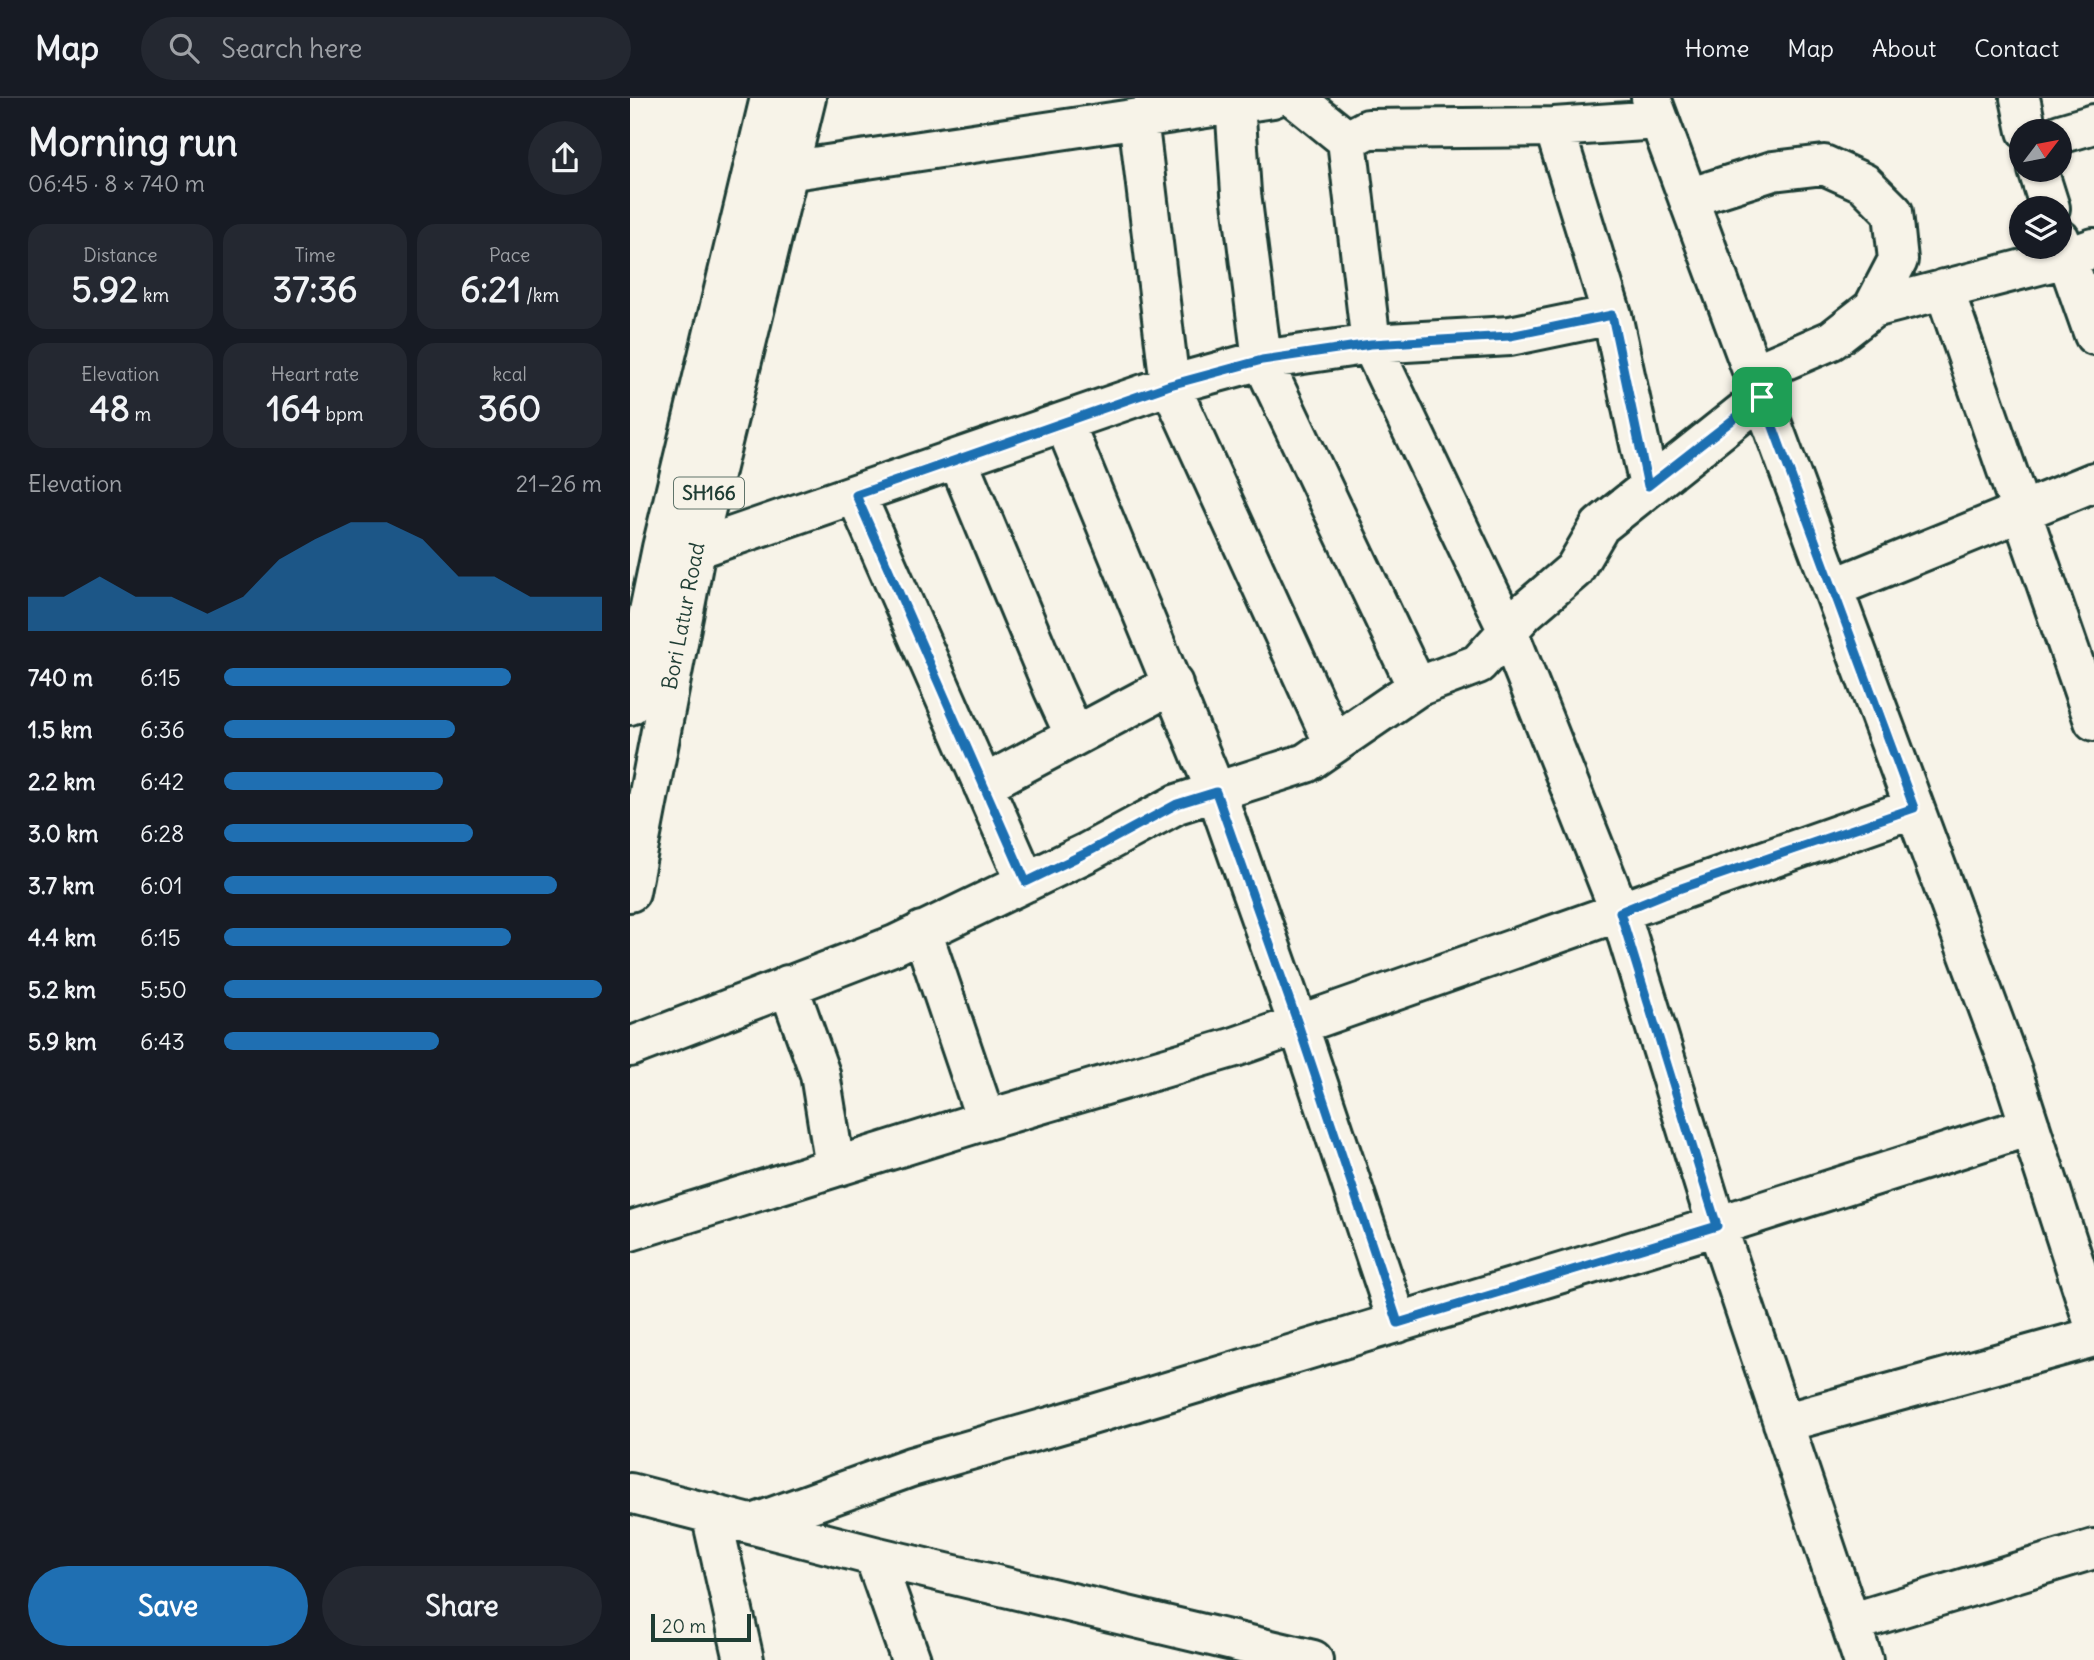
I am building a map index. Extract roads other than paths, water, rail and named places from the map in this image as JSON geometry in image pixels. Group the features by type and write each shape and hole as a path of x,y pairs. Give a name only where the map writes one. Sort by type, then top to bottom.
{"street":[{"name":"Bori Latur Road","path":"630,705 662,548 770,98"},
{"name":"Bori Latur Road","path":"630,892 696,549 806,98"},
{"path":"787,170 1273,98"},
{"path":"1295,98 1346,140 1371,344 1508,631 1620,912 1717,1226 1863,1660"},
{"path":"2020,98 2024,119"},
{"path":"1235,103 1241,193 1262,360 1417,687"},
{"path":"1346,140 1368,129 1554,127 1655,109 2012,1071 2030,1126 2080,1240 2094,1324"},
{"path":"1138,118 1170,385 1334,744"},
{"path":"2072,130 2094,124"},
{"path":"1554,127 1612,315 1648,486"},
{"path":"1688,198 1773,171 1824,165 1864,183 1893,212 1898,260 1873,308"},
{"path":"630,1047 895,945 1088,852 1177,804 1306,764 1417,687 1478,664 1525,612 1574,570 1600,526 1758,386 1832,340 1873,308 1944,289 2073,248 2094,335"},
{"path":"1944,289 2094,721"},
{"path":"696,549 1170,385 1262,360 1371,344 1510,336 1612,315"},
{"path":"1064,422 1216,792 1298,1024 1398,1323"},
{"path":"958,460 1075,736"},
{"path":"1833,588 2094,482"},
{"path":"856,495 1026,882"},
{"path":"983,785 1172,684"},
{"path":"630,1231 1235,1046 1914,808"},
{"path":"922,931 986,1120"},
{"path":"788,985 820,1074 835,1167"},
{"path":"753,1524 911,1467 1717,1226 2030,1126"},
{"path":"1783,1423 2094,1337"},
{"path":"630,1493 874,1556 1313,1660"},
{"path":"710,1513 744,1660"},
{"path":"1850,1623 2094,1549"},
{"path":"874,1556 911,1660"}]}
